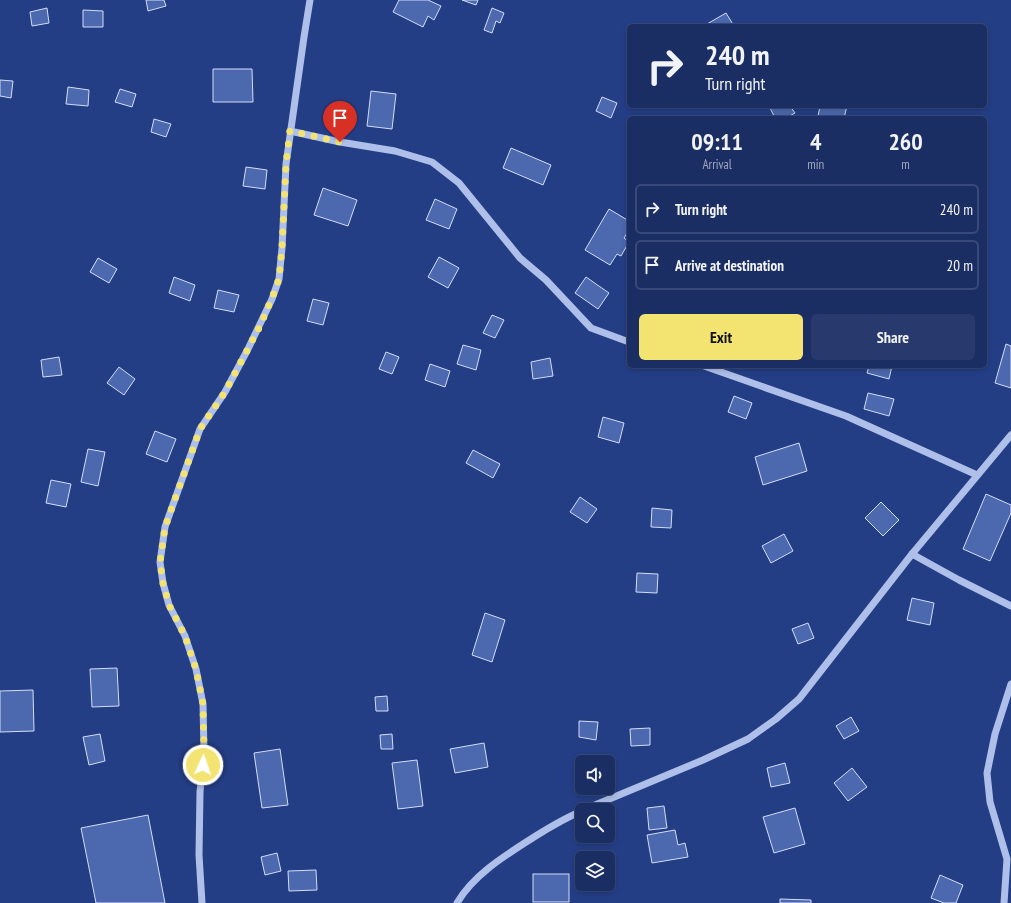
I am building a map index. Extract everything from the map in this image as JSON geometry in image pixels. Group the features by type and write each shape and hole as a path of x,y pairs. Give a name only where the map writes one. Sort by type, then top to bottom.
{"street":[{"path":"202,903 199,855 200,792 204,752 203,704 196,669 185,636 169,605 163,583 160,562 165,527 200,429 225,392 254,338 279,279 286,164 310,0"},
{"path":"290,131 340,142 395,151 432,162 459,183 520,258 546,280 591,328 627,341"},
{"path":"710,368 846,416 977,475"},
{"path":"600,803 710,757 748,739 776,719 799,699 912,554 1011,435"},
{"path":"912,554 1011,606"},
{"path":"1004,903 1007,859 990,802 987,773 995,734 1011,684"},
{"path":"457,903 471,884 504,856 565,818 575,814"}],"building":[{"path":"146,0 164,0 166,6 148,11"},
{"path":"399,0 428,0 441,6 434,20 428,16 423,27 393,12"},
{"path":"462,0 478,0 476,5"},
{"path":"47,8 49,23 32,26 30,12"},
{"path":"492,8 504,13 500,23 496,21 492,33 484,30"},
{"path":"83,10 103,11 103,27 83,27"},
{"path":"726,13 733,24 707,24"},
{"path":"213,69 252,69 253,102 213,102"},
{"path":"0,80 13,81 11,98 0,96"},
{"path":"68,87 89,90 88,106 66,104"},
{"path":"120,89 136,94 132,107 115,102"},
{"path":"371,91 396,94 392,129 367,126"},
{"path":"602,97 617,103 611,118 596,111"},
{"path":"770,108 791,108 795,113 790,116 774,116"},
{"path":"820,108 846,108 844,116 818,116"},
{"path":"154,119 171,124 166,137 151,132"},
{"path":"511,148 551,165 543,185 503,168"},
{"path":"246,167 267,170 265,189 243,186"},
{"path":"323,188 357,200 348,226 314,215"},
{"path":"435,199 457,209 449,229 426,220"},
{"path":"609,209 627,220 627,233 624,238 627,240 627,246 621,256 617,254 610,265 585,250"},
{"path":"439,257 459,268 448,288 428,277"},
{"path":"98,258 117,269 109,283 90,272"},
{"path":"174,277 195,285 190,301 169,293"},
{"path":"586,277 609,293 598,309 575,293"},
{"path":"218,290 239,295 234,312 214,308"},
{"path":"313,299 329,303 323,325 307,321"},
{"path":"492,315 504,320 495,338 483,333"},
{"path":"1006,344 1011,346 1011,388 995,383"},
{"path":"463,345 481,350 476,370 457,364"},
{"path":"386,352 399,357 392,374 379,369"},
{"path":"59,357 62,375 43,377 41,360"},
{"path":"550,358 553,376 533,379 531,362"},
{"path":"430,364 450,371 445,387 425,380"},
{"path":"119,367 135,379 124,395 107,383"},
{"path":"868,368 892,368 889,379 867,373"},
{"path":"868,393 894,399 889,416 864,409"},
{"path":"734,396 752,403 746,419 728,412"},
{"path":"603,417 624,423 619,443 598,437"},
{"path":"155,431 176,439 167,462 146,454"},
{"path":"799,443 807,471 763,485 755,457"},
{"path":"88,449 105,452 98,486 81,482"},
{"path":"473,450 500,464 493,478 466,463"},
{"path":"51,480 71,484 66,507 46,503"},
{"path":"986,494 1011,505 1011,513 990,561 963,549"},
{"path":"580,497 597,509 587,523 570,512"},
{"path":"881,502 899,520 883,536 865,518"},
{"path":"652,508 672,510 671,528 651,527"},
{"path":"784,534 793,551 771,563 762,546"},
{"path":"637,573 658,574 657,593 636,592"},
{"path":"912,598 934,603 930,625 907,620"},
{"path":"485,613 505,620 492,662 472,655"},
{"path":"808,623 814,638 798,644 792,629"},
{"path":"117,668 119,706 92,707 90,669"},
{"path":"33,690 34,731 0,732 0,691"},
{"path":"387,696 388,711 376,711 375,697"},
{"path":"851,717 859,731 844,739 836,726"},
{"path":"579,721 598,722 596,740 579,737"},
{"path":"650,728 650,745 631,746 630,729"},
{"path":"100,734 105,761 89,765 83,737"},
{"path":"392,734 393,749 381,749 380,735"},
{"path":"484,743 488,767 455,773 450,749"},
{"path":"280,749 288,805 262,808 254,753"},
{"path":"417,760 423,806 398,809 392,763"},
{"path":"785,763 790,783 771,787 767,768"},
{"path":"852,768 867,787 848,801 834,783"},
{"path":"664,806 667,828 649,830 647,808"},
{"path":"795,808 805,844 774,853 763,817"},
{"path":"148,815 165,903 96,903 81,828"},
{"path":"675,830 678,845 685,843 688,857 652,863 647,835"},
{"path":"277,853 281,871 265,875 261,857"},
{"path":"316,870 317,890 289,891 288,871"},
{"path":"533,874 569,874 569,902 533,902"},
{"path":"940,875 963,885 956,903 944,903 931,898"},
{"path":"780,899 811,900 811,903 780,903"}],"route":[{"path":"203,765 203,704 196,669 185,636 169,605 163,583 160,562 165,527 200,429 225,392 260,326 279,279 286,164 290,131 340,142"}]}
